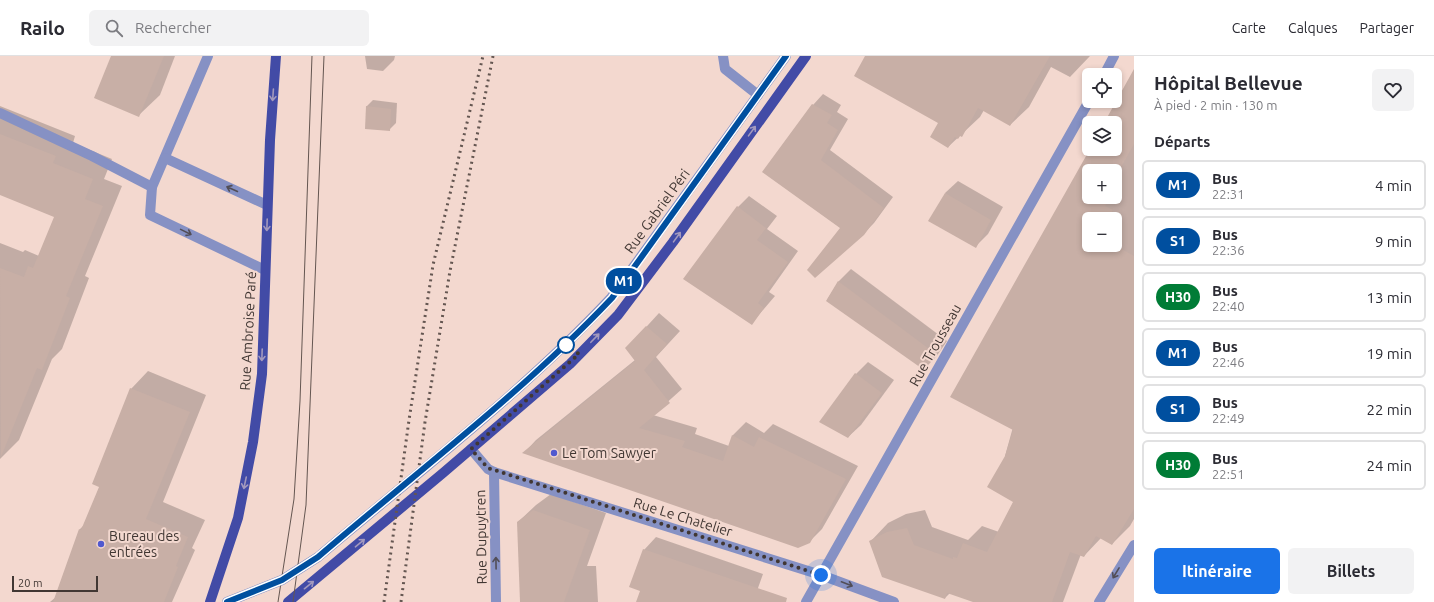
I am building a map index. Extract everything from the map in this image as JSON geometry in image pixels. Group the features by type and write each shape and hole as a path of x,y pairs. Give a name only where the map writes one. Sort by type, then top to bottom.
{"main road":[{"name":"Rue Ambroise Paré","path":"210,602 238,518 253,442 262,374 267,205 276,56"},
{"path":"288,602 570,364 618,315 673,242 806,56"}],"street":[{"path":"208,56 152,187 150,215 266,270"},
{"path":"723,56 725,69 758,95"},
{"name":"Rue Gabriel Péri","path":"227,602 282,580 318,557 540,369 578,334 612,298 786,56"},
{"path":"1108,68 1114,56"},
{"name":"Rue Trousseau","path":"806,602 1085,108"},
{"path":"0,113 92,156 152,187"},
{"path":"165,158 267,205"},
{"name":"Rue Le Chatelier","path":"471,449 488,468 494,472 821,575 894,602"},
{"name":"Rue Dupuytren","path":"494,472 496,602"},
{"path":"1099,602 1134,545"}],"building":[{"path":"111,56 164,56 139,117 94,98"},
{"path":"865,56 1050,56 1010,126 978,108 962,137 960,136 958,139 955,137 948,148 930,137 938,123 854,76"},
{"path":"1134,69 1134,144 1122,165 1122,164 1082,164 1082,204 1106,204 1105,206 1113,210 1112,212 1082,212 1082,252 1122,252 1122,249 1134,256 1134,509 1112,545 1096,536 1084,557 1070,552 1052,602 973,602 947,593 945,599 882,577 869,541 887,532 907,528 914,545 953,559 953,557 957,558 963,543 987,552 1013,502 987,487 1005,456 1013,430 950,397 1086,156 1122,156 1122,116 1108,116 1112,108 1122,108 1122,91"},
{"path":"812,104 832,115 827,123 838,130 821,160 884,208 864,235 815,278 807,270 840,228 762,172"},
{"path":"366,106 391,109 390,131 365,129"},
{"path":"0,134 56,156 53,163 93,179 85,199 103,206 66,296 70,298 42,370 37,368 1,457 0,268 24,277 28,266 33,268 54,217 0,195"},
{"path":"945,193 991,220 976,248 928,221"},
{"path":"737,206 766,228 757,240 788,262 758,303 764,308 752,325 683,279"},
{"path":"838,281 936,354 924,370 826,301"},
{"path":"646,326 667,344 644,370 670,403 639,428 685,441 682,447 723,461 732,435 754,447 759,437 846,479 810,543 798,548 522,453 635,361 625,348"},
{"path":"855,373 882,393 848,438 819,422"},
{"path":"130,388 190,412 146,519 188,537 176,566 178,567 164,602 53,602 79,529 81,530 99,487 92,484"},
{"path":"533,510 590,530 564,602 520,602 517,522"},
{"path":"643,549 787,598 786,602 636,602 640,591 629,587"}],"tram line":[{"path":"278,602 294,499 300,401 312,56"},
{"path":"293,602 306,505 324,56"}],"railway":[{"path":"384,602 409,420 433,265 483,56"},
{"path":"401,602 425,422 450,271 493,56"}],"bus line":[{"name":"M1","path":"227,602 282,580 318,557 540,369 578,334 612,298 786,56"}],"place":[{"name":"Le Tom Sawyer","path":"554,453"},
{"name":"Bureau des entrées","path":"101,544"}],"route":[{"path":"566,345 579,354 570,364 471,449 488,468 494,472 821,575"}]}
